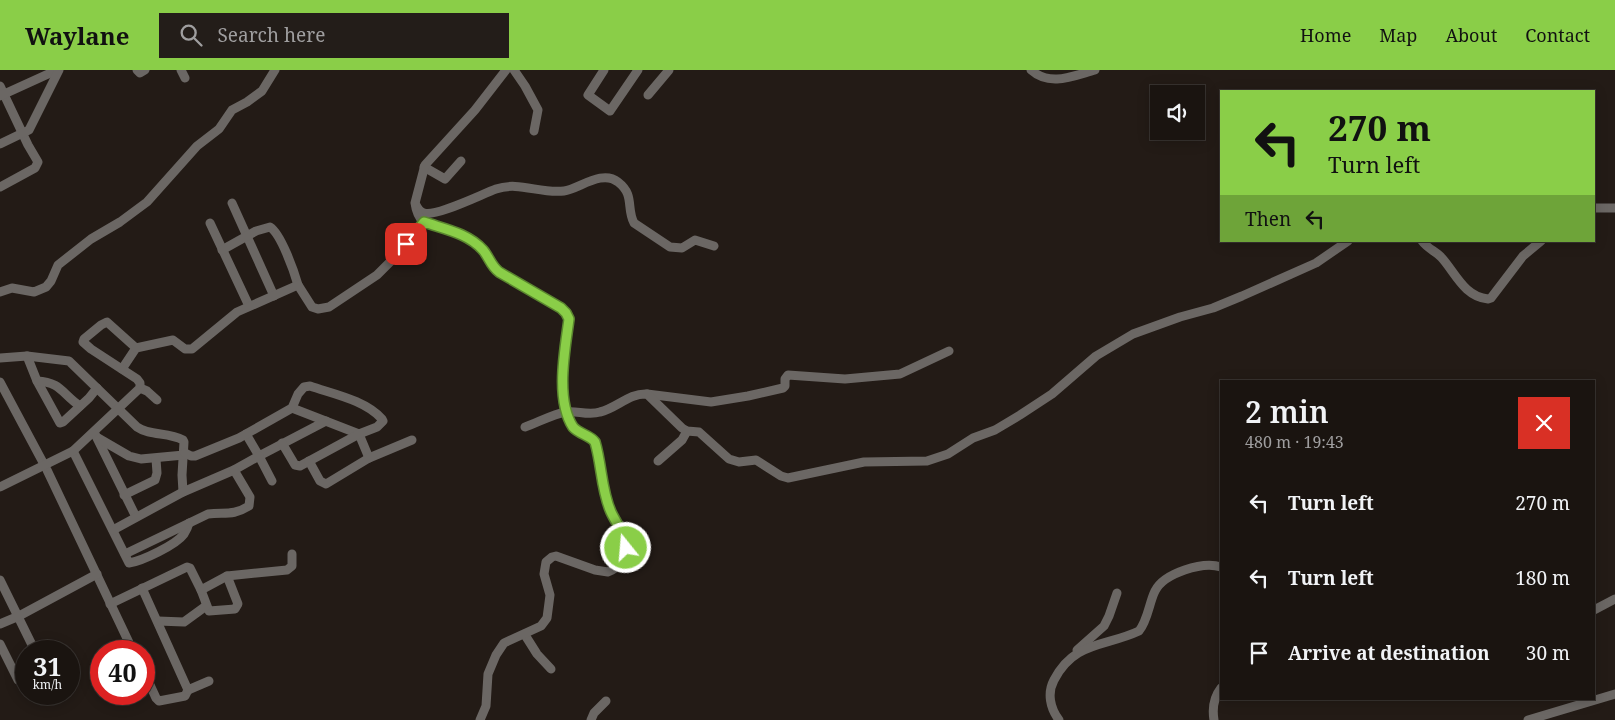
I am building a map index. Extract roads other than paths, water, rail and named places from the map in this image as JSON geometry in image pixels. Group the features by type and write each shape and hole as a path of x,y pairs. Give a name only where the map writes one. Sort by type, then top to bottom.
{"street":[{"path":"0,187 35,168 38,164 1,92 58,70"},
{"path":"0,144 29,130 58,70"},
{"path":"137,70 140,73 145,70"},
{"path":"0,292 12,288 34,292 46,287 51,282 58,265 147,202 196,146 219,129 232,110 254,98 262,91 275,70"},
{"path":"480,720 486,706 488,674 496,655 504,643 541,626 547,618 550,595 544,567 548,560 556,556 595,570 608,572 616,567 626,548 624,535 610,509 595,442 575,428 566,412 564,381 569,319 566,313 561,308 499,272 493,267 482,248 467,237 424,222 419,218 415,203 424,167 475,110 506,70"},
{"path":"514,70 538,110 534,131"},
{"path":"604,70 588,95 610,111 638,70"},
{"path":"648,95 669,70"},
{"path":"1031,70 1036,75 1047,79 1060,80 1095,70"},
{"path":"424,167 444,180 461,161"},
{"path":"415,203 421,212 428,214 446,209 498,188 510,186 565,191 604,178 616,180 627,192 631,218 634,223 665,245 682,248 695,240 714,246"},
{"path":"232,203 274,296"},
{"path":"1595,208 1615,208"},
{"path":"222,250 266,227 273,229 305,298 312,307 318,309 329,307 377,275 397,255 424,222"},
{"path":"210,223 249,306"},
{"path":"647,394 687,431 699,432 729,459 739,462 756,460 781,476 788,478 864,462 932,460 948,454 973,438 994,430 1020,415 1052,394 1096,356 1133,334 1180,317 1213,308 1242,296 1316,263 1347,242"},
{"path":"1423,242 1441,257 1463,286 1476,296 1488,299 1492,298 1522,256 1540,242"},
{"path":"122,369 136,348 173,340 185,349 192,349 237,312 298,284"},
{"path":"136,348 107,322 82,341 91,349 137,378 140,388"},
{"path":"525,427 566,412 590,414 601,412 641,393 711,402 783,388 786,386 785,379 788,375 848,379 900,374 949,351"},
{"path":"0,358 26,356 69,361 137,427 145,431 181,438 184,442 183,492"},
{"path":"26,356 37,381 60,423 97,388"},
{"path":"37,381 55,384 80,406"},
{"path":"0,382 44,465 128,640"},
{"path":"96,435 130,456 141,460 184,454 195,456 246,434 292,408 298,394 304,387 310,386 352,400 371,410 383,422 297,467 282,443"},
{"path":"140,388 147,391 157,400"},
{"path":"0,487 73,451 96,435 118,409 140,388"},
{"path":"292,408 359,434 370,458"},
{"path":"113,530 183,492 234,470 326,420"},
{"path":"658,461 682,440 687,431"},
{"path":"246,434 272,481"},
{"path":"96,435 136,517"},
{"path":"309,461 320,481 326,484 370,458 412,440"},
{"path":"73,451 124,554 208,514 218,513 227,515 249,506 250,497 234,470"},
{"path":"124,495 155,480 157,473 156,459"},
{"path":"201,590 227,576 287,570 291,567 292,554"},
{"path":"1072,656 1095,645 1139,631 1154,592 1166,579 1186,570 1204,566 1220,567"},
{"path":"110,604 187,567 190,568 201,590 206,606 210,611 233,610 237,608 238,604 227,576"},
{"path":"0,624 19,616 97,574"},
{"path":"0,580 30,640"},
{"path":"142,588 188,690"},
{"path":"1059,720 1050,699 1050,690 1058,673 1072,656 1104,626 1116,593"},
{"path":"1595,609 1615,599"},
{"path":"158,621 184,622 206,606"},
{"path":"525,635 537,654 551,669"},
{"path":"0,644 15,674"},
{"path":"155,696 159,701 185,696 188,690 209,681"},
{"path":"1214,720 1212,710 1220,690"},
{"path":"1595,700 1615,694"},
{"path":"1528,720 1595,700"},
{"path":"591,720 594,713 606,701"}]}
